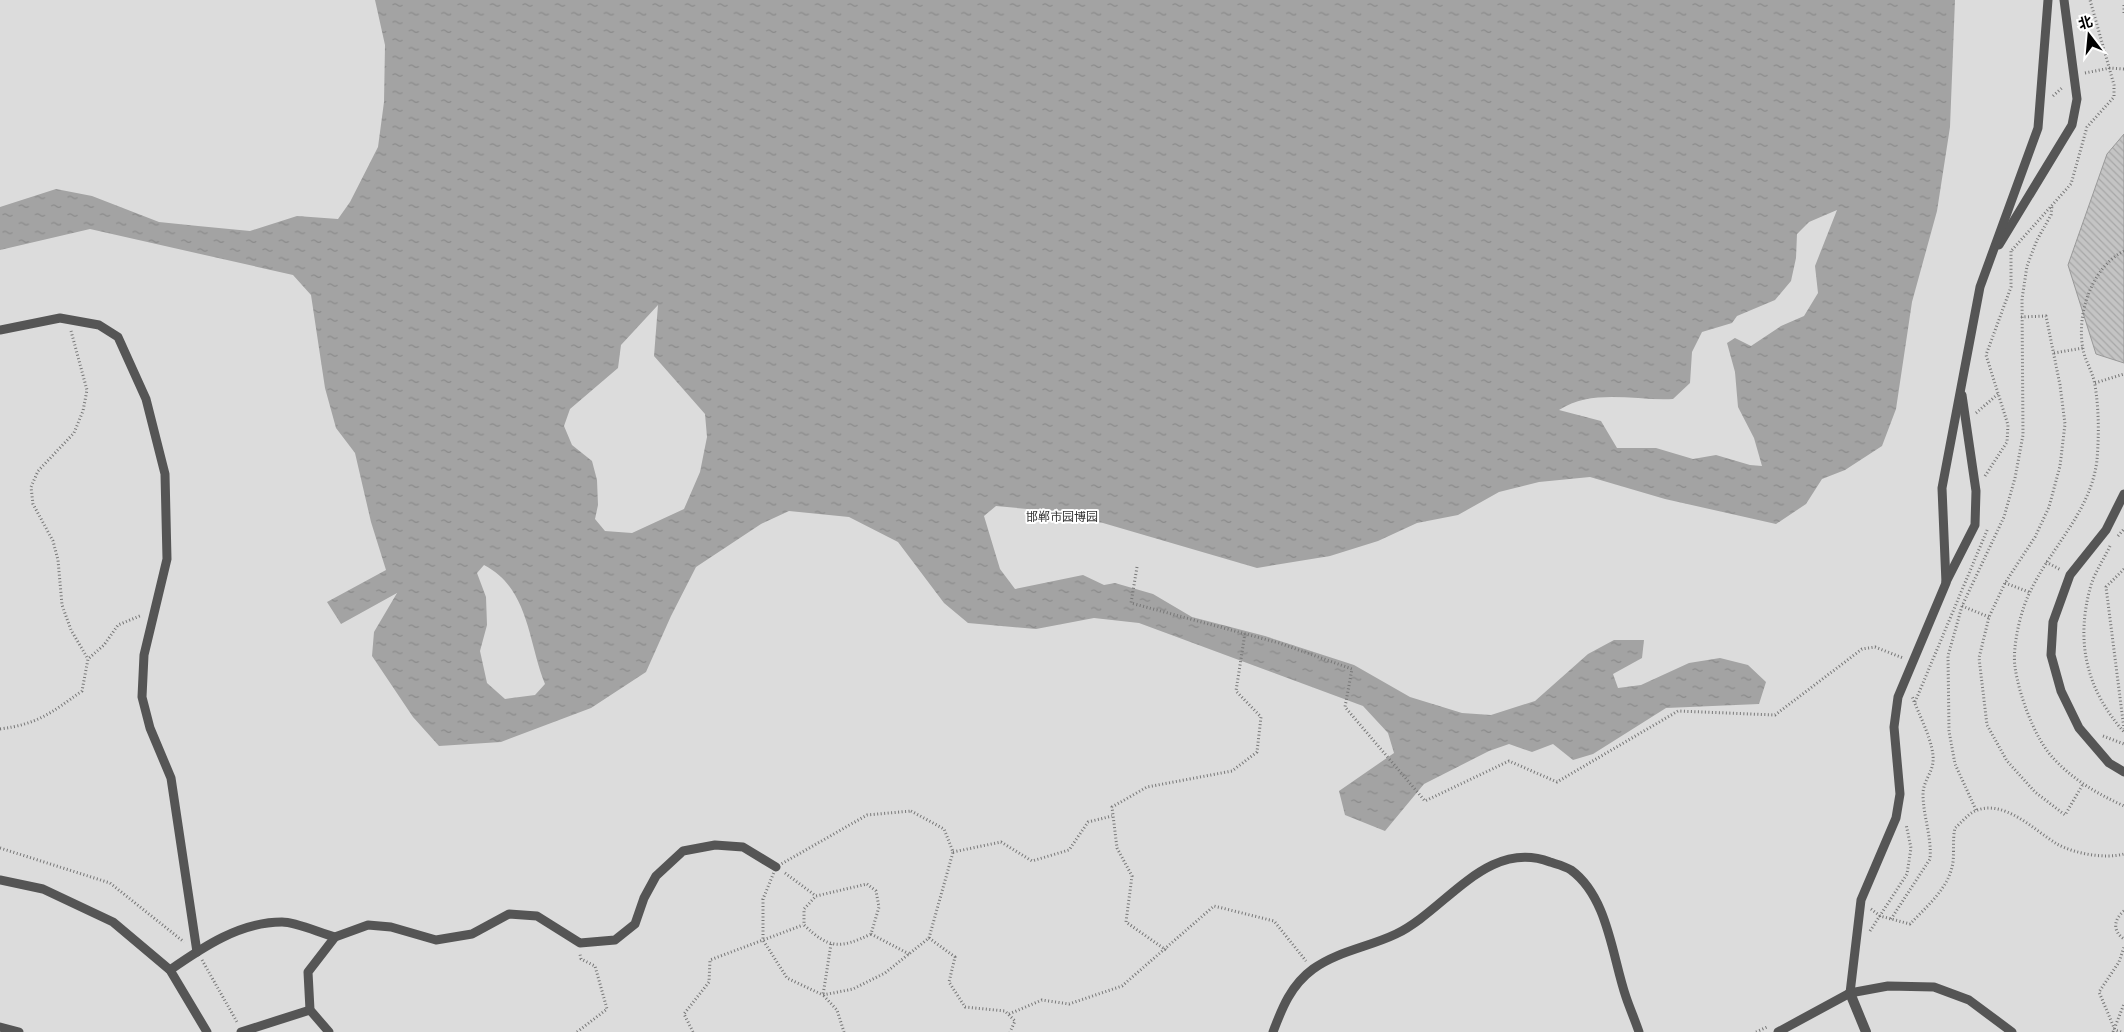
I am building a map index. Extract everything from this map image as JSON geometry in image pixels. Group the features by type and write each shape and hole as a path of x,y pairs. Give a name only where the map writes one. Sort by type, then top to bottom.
{"street":[{"path":"1850,993 1866,1032"}],"lane":[{"path":"1946,583 1942,488 1980,286 2038,128 2048,0"},
{"path":"1991,256 2009,230 2072,125 2077,99 2064,0"},
{"path":"0,330 60,318 99,325 118,337 146,399 165,474 167,559 144,655 142,697 150,728 171,778 197,952"},
{"path":"1850,993 1860,900 1896,818 1900,794 1894,727 1898,697 1946,583 1975,525 1976,491 1961,388"},
{"path":"2124,494 2106,530 2070,575 2053,622 2051,655 2061,691 2080,728 2108,763 2124,772"},
{"path":"329,1032 310,1010 308,972 335,937 368,925 391,927 436,940 472,934 509,914 537,916 580,943 614,940 635,924 644,898 656,876 683,851 716,845 743,847 776,866"},
{"path":"1273,1032 1288,994 1312,970 1344,952 1396,934 1430,913 1477,873 1511,857 1537,857 1570,869 1590,892 1604,922 1626,997 1640,1032"},
{"path":"0,880 43,889 113,922 170,970 207,1032"},
{"path":"170,970 197,952 240,929 283,922 335,937"},
{"path":"1778,1032 1850,993 1888,986 1934,986 1969,1000 2012,1032"},
{"path":"241,1032 310,1010"},
{"path":"0,1027 19,1032"}],"path":[{"path":"2124,5 2124,13"},
{"path":"1976,810 1955,764 1949,731 1948,656 1962,606 2004,516 2015,478 2023,435 2021,318 2027,266 2037,240 2051,216 2052,206"},
{"path":"1976,491 2006,442 2008,425 1986,355 2011,287 2012,250 2009,230"},
{"path":"2124,251 2116,255 2092,282 2084,307 2083,348 2094,383 2100,430 2095,476 2080,514 2046,562 2030,592 2017,635 2015,666 2022,698 2034,728 2054,759 2083,784 2124,806"},
{"path":"2021,318 2046,316 2060,385 2065,424 2060,466 2049,506 2034,537 2005,583 1989,617 1979,658 1982,690 1987,725 2007,761 2034,792 2065,815 2083,784"},
{"path":"68,320 87,390 83,411 74,433 38,471 31,487 33,504 53,540 58,560 62,605 71,630 88,659"},
{"path":"2054,353 2083,348"},
{"path":"2094,383 2124,374"},
{"path":"1966,421 1998,394"},
{"path":"1914,702 1988,533 1988,524"},
{"path":"2118,537 2124,529"},
{"path":"2111,544 2091,583 2084,621 2084,647 2091,680 2108,713 2124,730"},
{"path":"1137,567 1131,603 1245,633 1352,670 1345,707 1425,800 1509,761 1557,782 1678,711 1775,715 1862,649 1875,647 1913,662"},
{"path":"2124,569 2106,587 2124,730"},
{"path":"2005,583 2030,592"},
{"path":"1962,606 1989,617"},
{"path":"0,729 25,726 48,715 82,691 88,659 104,645 118,625 135,616 155,613"},
{"path":"1166,950 1126,922 1132,876 1117,848 1112,807 1147,787 1232,771 1257,752 1261,717 1236,692 1245,633"},
{"path":"1891,919 1930,859 1931,848 1923,795 1924,785 1933,762 1930,743 1906,679"},
{"path":"1880,916 1910,924 1940,891 1952,867 1952,844 1955,828 1976,810 1994,809 2020,817 2058,845 2088,854 2124,854"},
{"path":"823,995 853,989 886,972 929,938 953,852 944,829 911,810 867,815 776,866 762,899 763,940 787,978 823,995 837,1010 844,1032"},
{"path":"953,852 1000,842 1032,861 1069,850 1088,822 1112,816"},
{"path":"1870,932 1907,874 1911,848 1906,821"},
{"path":"0,848 110,883 197,952 227,1002 241,1032"},
{"path":"776,866 816,896"},
{"path":"866,884 876,891 879,907 871,934 850,944 831,944 817,938 804,925 804,909 816,896 866,884"},
{"path":"1009,1014 1042,1000 1069,1004 1122,986 1166,950 1214,906 1274,921 1312,970"},
{"path":"2124,911 2116,920 2115,926 2117,932 2124,939"},
{"path":"693,1032 684,1014 708,982 710,960 804,925"},
{"path":"871,934 910,954"},
{"path":"929,938 955,957 949,982 965,1007 1006,1011 1016,1021 1010,1032"},
{"path":"576,1032 606,1009 596,966 581,959 580,943"},
{"path":"823,995 831,944"},
{"path":"2114,1031 2099,992 2119,962 2124,947"},
{"path":"2114,1031 2124,1004"},
{"path":"2114,1031 2121,1032"}],"green space":[{"name":"邯郸市园博园","path":"0,0 2124,0 2124,1032 0,1032"}],"water":[{"path":"375,0 1955,0 1950,127 1937,211 1912,302 1896,409 1882,446 1845,470 1822,479 1806,504 1776,524 1665,499 1590,477 1539,482 1499,492 1458,515 1417,523 1378,541 1330,556 1257,568 1103,523 1038,510 996,506 984,516 1000,569 1015,589 1083,575 1104,585 1115,583 1153,594 1192,617 1265,636 1354,665 1410,697 1462,713 1491,715 1535,701 1588,654 1614,640 1644,640 1642,658 1613,674 1618,688 1641,685 1689,663 1720,658 1748,665 1766,682 1759,704 1666,708 1593,754 1573,760 1553,744 1532,752 1509,744 1489,751 1424,784 1385,831 1345,815 1339,791 1394,753 1388,733 1363,706 1139,623 1094,618 1036,629 968,623 944,603 898,542 849,517 789,511 761,524 696,567 671,616 646,672 591,708 501,742 439,746 413,717 372,656 374,632 397,593 341,624 327,602 386,570 371,522 355,453 336,428 325,388 311,295 293,275 90,229 0,250 0,207 56,189 92,196 159,222 250,231 297,216 338,219 350,202 378,147 384,102 385,45","holes":["1837,210 1815,266 1818,293 1804,316 1781,326 1751,346 1735,338 1727,343 1735,372 1738,407 1754,438 1762,466 1750,465 1716,455 1693,459 1656,448 1617,448 1601,421 1559,410 1572,403 1600,397 1673,399 1690,383 1692,352 1702,332 1732,323 1737,316 1775,300 1791,281 1796,258 1797,234 1809,222","658,305 654,356 705,414 707,437 700,472 684,509 632,533 605,531 595,519 598,505 597,480 592,461 572,445 564,426 570,409 618,368 621,345","484,565 499,575 510,587 519,602 545,684 535,695 505,699 487,683 480,651 487,625 486,597 477,573"]}],"building":[{"path":"2124,134 2124,363 2096,354 2068,265 2107,154"}]}
